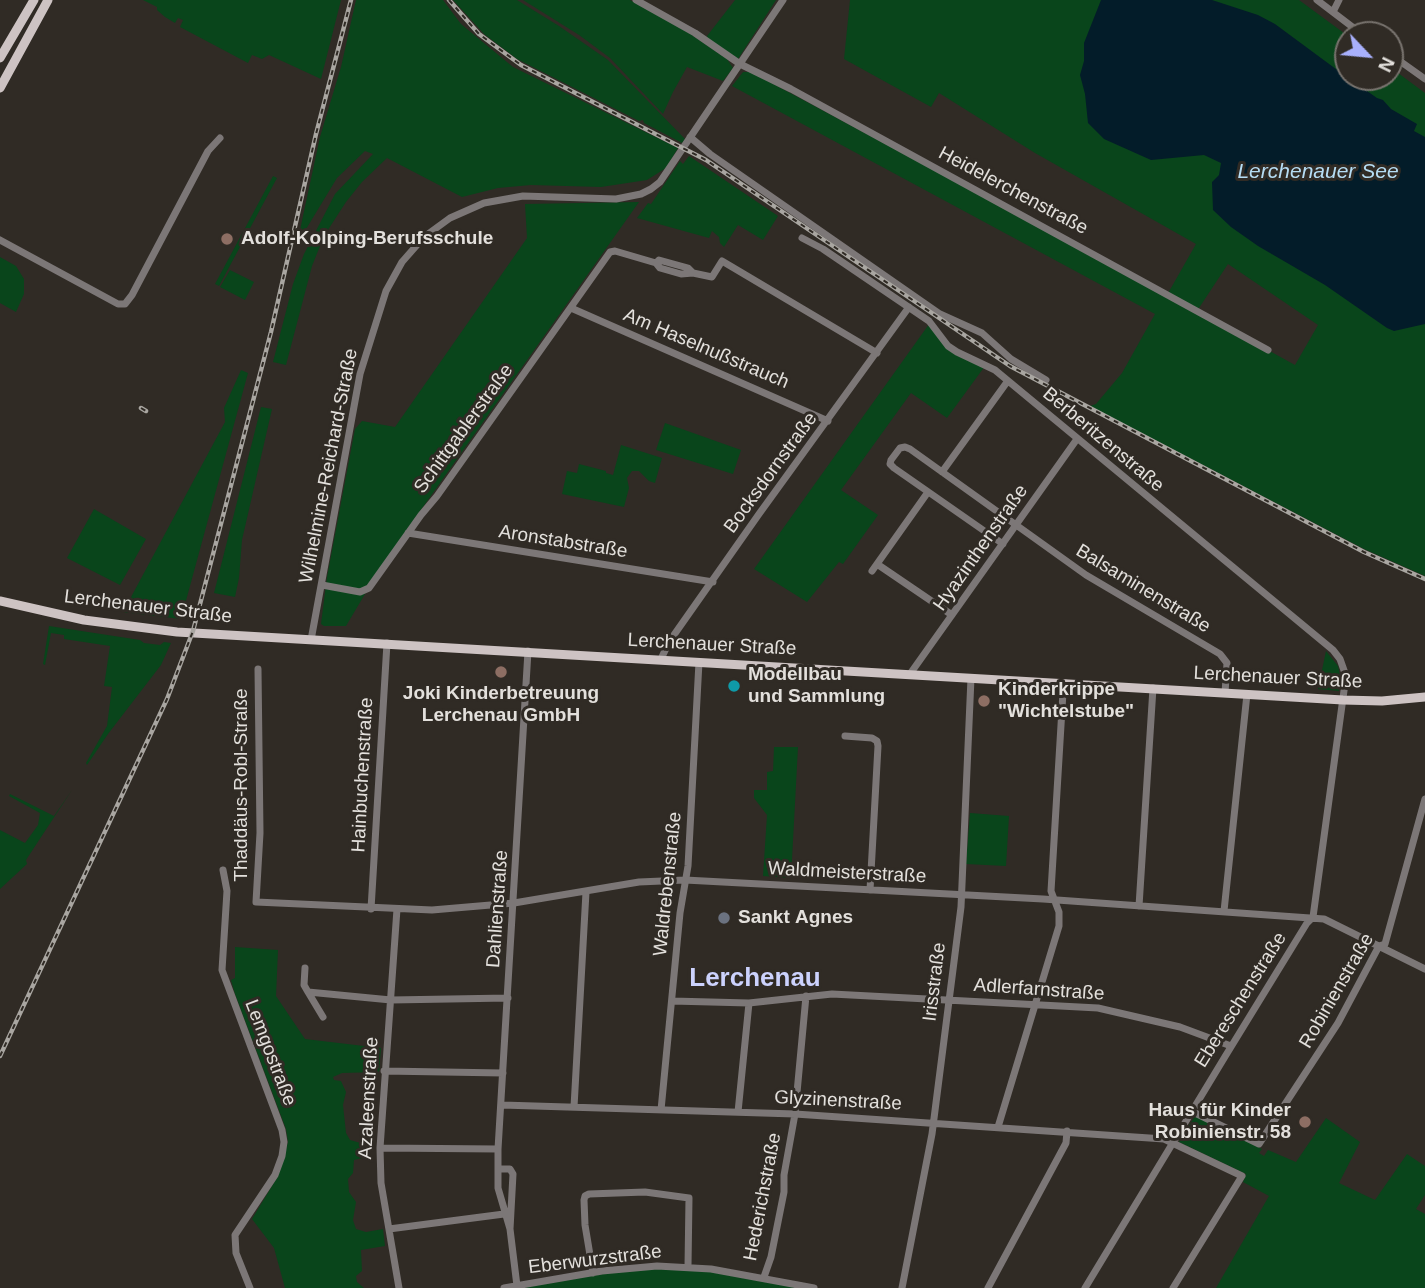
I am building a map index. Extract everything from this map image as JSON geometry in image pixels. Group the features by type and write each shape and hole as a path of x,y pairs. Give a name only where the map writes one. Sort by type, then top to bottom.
{"main road":[{"path":"0,58 34,0"},
{"path":"0,88 48,0"},
{"name":"Lerchenauer Straße","path":"0,601 84,620 177,632 1343,700 1382,701 1425,697"}],"street":[{"name":"Heidelerchenstraße","path":"636,0 695,33 740,64 791,89 1268,350"},
{"name":"Wilhelmine-Reichard-Straße","path":"312,639 360,374 382,303 402,262 424,237 450,218 484,203 523,197 616,199 641,194 660,182 783,0"},
{"path":"1317,0 1345,21"},
{"path":"1333,12 1339,0"},
{"path":"1404,64 1425,79"},
{"path":"0,240 114,302 125,304 208,151 220,138"},
{"name":"Berberitzenstraße","path":"690,138 940,314 982,333 1011,359 1046,380"},
{"name":"Berberitzenstraße","path":"802,237 929,321 948,346 966,358 995,370 1333,650 1340,659 1346,676 1343,700"},
{"name":"Schittgablerstraße","path":"322,585 364,591 369,588 610,252 656,262 660,268 681,274 693,273 712,277 722,261 877,353"},
{"name":"Bocksdornstraße","path":"661,659 669,642 909,307"},
{"name":"Am Haselnußstrauch","path":"571,308 828,421"},
{"path":"942,472 1007,382"},
{"name":"Hyazinthenstraße","path":"910,674 1077,439"},
{"name":"Balsaminenstraße","path":"928,492 890,464 900,448 905,447 942,472 1077,569 1220,653 1227,663 1225,693"},
{"path":"872,571 928,492 1003,544"},
{"name":"Aronstabstraße","path":"408,533 713,582"},
{"path":"877,564 952,615"},
{"name":"Hainbuchenstraße","path":"371,909 387,643"},
{"name":"Dahlienstraße","path":"510,1229 498,1188 498,1149 528,651"},
{"name":"Waldrebenstraße","path":"661,1110 685,880 699,662"},
{"name":"Thaddäus-Robl-Straße","path":"257,902 260,833 258,669"},
{"name":"Irisstraße","path":"902,1288 933,1122 961,896 971,678"},
{"path":"998,1127 1059,926 1059,912 1051,891 1051,878 1063,692 1066,683"},
{"path":"1139,906 1153,688"},
{"path":"1224,911 1247,694"},
{"name":"Ebereschenstraße","path":"1085,1288 1191,1111 1313,917 1343,700"},
{"path":"845,736 872,738 877,741 878,746 870,890"},
{"name":"Robinienstraße","path":"1191,1111 1259,1144 1338,1023 1379,946 1385,944 1425,799"},
{"name":"Lemgostraße","path":"223,870 228,891 222,970 282,1130 284,1142 275,1175 235,1235 236,1253 250,1288"},
{"name":"Waldmeisterstraße","path":"257,902 432,910 514,903 639,882 685,880 870,890 1313,917 1324,919 1425,969"},
{"path":"573,1107 586,892"},
{"name":"Azaleenstraße","path":"397,909 380,1148 381,1183 399,1288"},
{"path":"305,968 304,985 323,1017"},
{"path":"308,992 391,1000 508,998"},
{"name":"Adlerfarnstraße","path":"672,1001 748,1003 832,994 1098,1008 1180,1027 1231,1046"},
{"name":"Hederichstraße","path":"764,1278 781,1205 795,1114 806,996"},
{"path":"738,1112 748,1003"},
{"path":"384,1072 503,1073"},
{"name":"Glyzinenstraße","path":"502,1105 795,1114 1067,1131 1173,1142"},
{"path":"988,1288 1066,1143 1067,1131"},
{"path":"1173,1142 1242,1176 1173,1288"},
{"path":"380,1148 498,1149"},
{"name":"Dahlienstraße","path":"498,1169 510,1170 513,1174 510,1229 517,1286"},
{"path":"593,1273 585,1225 584,1200 589,1194 645,1192 689,1198 688,1266"},
{"path":"389,1229 504,1214"},
{"name":"Eberwurzstraße","path":"503,1288 636,1266 688,1266 814,1288"}],"green space":[{"path":"143,0 341,0 321,79 269,55 262,59 252,55 248,63 180,27 183,20 178,18 175,23 157,10 157,7"},
{"path":"356,0 443,0 461,24 513,67 678,148 666,168 647,180 601,187 531,185 498,188 462,197 387,158 362,182 324,236 312,266 286,365 273,362 293,284 304,254 335,194 373,154 365,151 337,178 297,244 320,137 341,67"},
{"path":"453,0 517,0 608,60 685,139 682,143 643,120 639,121 517,59 484,34"},
{"path":"523,0 630,0 686,31 727,59 733,68 723,81 687,67 663,114 610,58"},
{"path":"735,0 776,0 738,59 707,36"},
{"path":"850,0 1299,0 1334,26 1334,91 1404,91 1404,77 1425,93 1425,576 1364,549 1090,406 1096,404 1122,373 1155,314 732,86 743,72 751,72 1167,295 1196,244 1035,153 939,93 931,107 844,59","holes":["1228,264 1318,325 1295,365 1197,311"]},
{"path":"689,156 778,216 763,240 738,225 724,247 712,231 709,238 637,218 648,203 651,204 680,161 683,164"},
{"path":"273,176 277,178 219,286 215,284"},
{"path":"639,202 384,562 346,626 321,624 327,577 355,429 362,421 395,427 527,238 525,204"},
{"path":"0,257 16,266 24,279 24,294 16,312 0,303"},
{"path":"230,270 254,282 245,300 220,287"},
{"path":"932,320 949,345 985,366 947,418 911,393 841,490 878,515 843,564 839,562 807,602 754,569"},
{"path":"241,370 248,373 181,619 123,612 225,422 224,408"},
{"path":"261,407 272,409 242,540 235,597 214,593"},
{"path":"665,423 741,450 733,474 656,450"},
{"path":"621,445 662,458 655,483 639,471 632,471 627,478 629,488 624,507 562,494 567,471 577,473 579,464 613,475"},
{"path":"94,509 146,539 120,585 67,558"},
{"path":"49,626 140,640 144,643 171,643 161,665 87,765 107,726 112,687 104,686 110,646 64,639 64,635 51,633 45,665"},
{"path":"1326,651 1338,666 1339,691 1318,689"},
{"path":"774,747 798,747 791,878 763,876 767,815 754,798 754,790 767,790 767,772 773,771"},
{"path":"72,790 26,860 27,864 0,889 0,830 25,843 38,825 40,813 9,796 10,794 54,816"},
{"path":"970,813 1009,816 1006,866 966,864"},
{"path":"235,947 278,950 276,996 305,1039 381,1048 379,1072 342,1073 333,1077 334,1080 341,1081 346,1092 343,1105 346,1133 350,1140 364,1144 362,1158 354,1160 353,1173 348,1179 349,1192 356,1202 353,1220 356,1229 366,1232 383,1229 385,1246 361,1250 362,1271 356,1276 357,1282 364,1288 285,1288 274,1248 252,1219 278,1176 288,1142 286,1129 231,980 235,978"},
{"path":"1195,1116 1262,1149 1259,1153 1264,1156 1268,1150 1296,1162 1326,1118 1360,1142 1339,1183 1375,1200 1407,1154 1425,1166 1425,1195 1416,1209 1425,1214 1425,1288 1216,1288 1269,1196 1243,1182 1246,1174 1179,1142"},
{"path":"649,1269 702,1270 798,1288 522,1288 608,1273"}],"water":[{"name":"Lerchenauer See","path":"1101,0 1212,0 1258,15 1275,24 1334,68 1334,91 1367,91 1417,124 1414,131 1425,137 1425,324 1394,331 1387,328 1325,285 1231,227 1213,210 1212,182 1219,175 1221,163 1204,155 1151,160 1104,139 1088,123 1080,75 1084,61 1084,43"}],"railway":[{"path":"0,1056 167,699 193,631 271,332 316,134 351,0"},
{"path":"449,0 479,34 521,65 706,160 1010,366 1364,552 1425,579"},
{"path":"141,408 146,411"}],"place":[{"name":"Adolf-Kolping-Berufsschule","path":"227,239"},
{"name":"Joki Kinderbetreuung Lerchenau GmbH","path":"501,672"},
{"name":"Modellbau und Sammlung","path":"734,686"},
{"name":"Kinderkrippe \"Wichtelstube\"","path":"984,701"},
{"name":"Sankt Agnes","path":"724,918"},
{"name":"Haus für Kinder Robinienstr. 58","path":"1305,1122"}],"district":[{"name":"Lerchenau","path":"755,979"}]}
